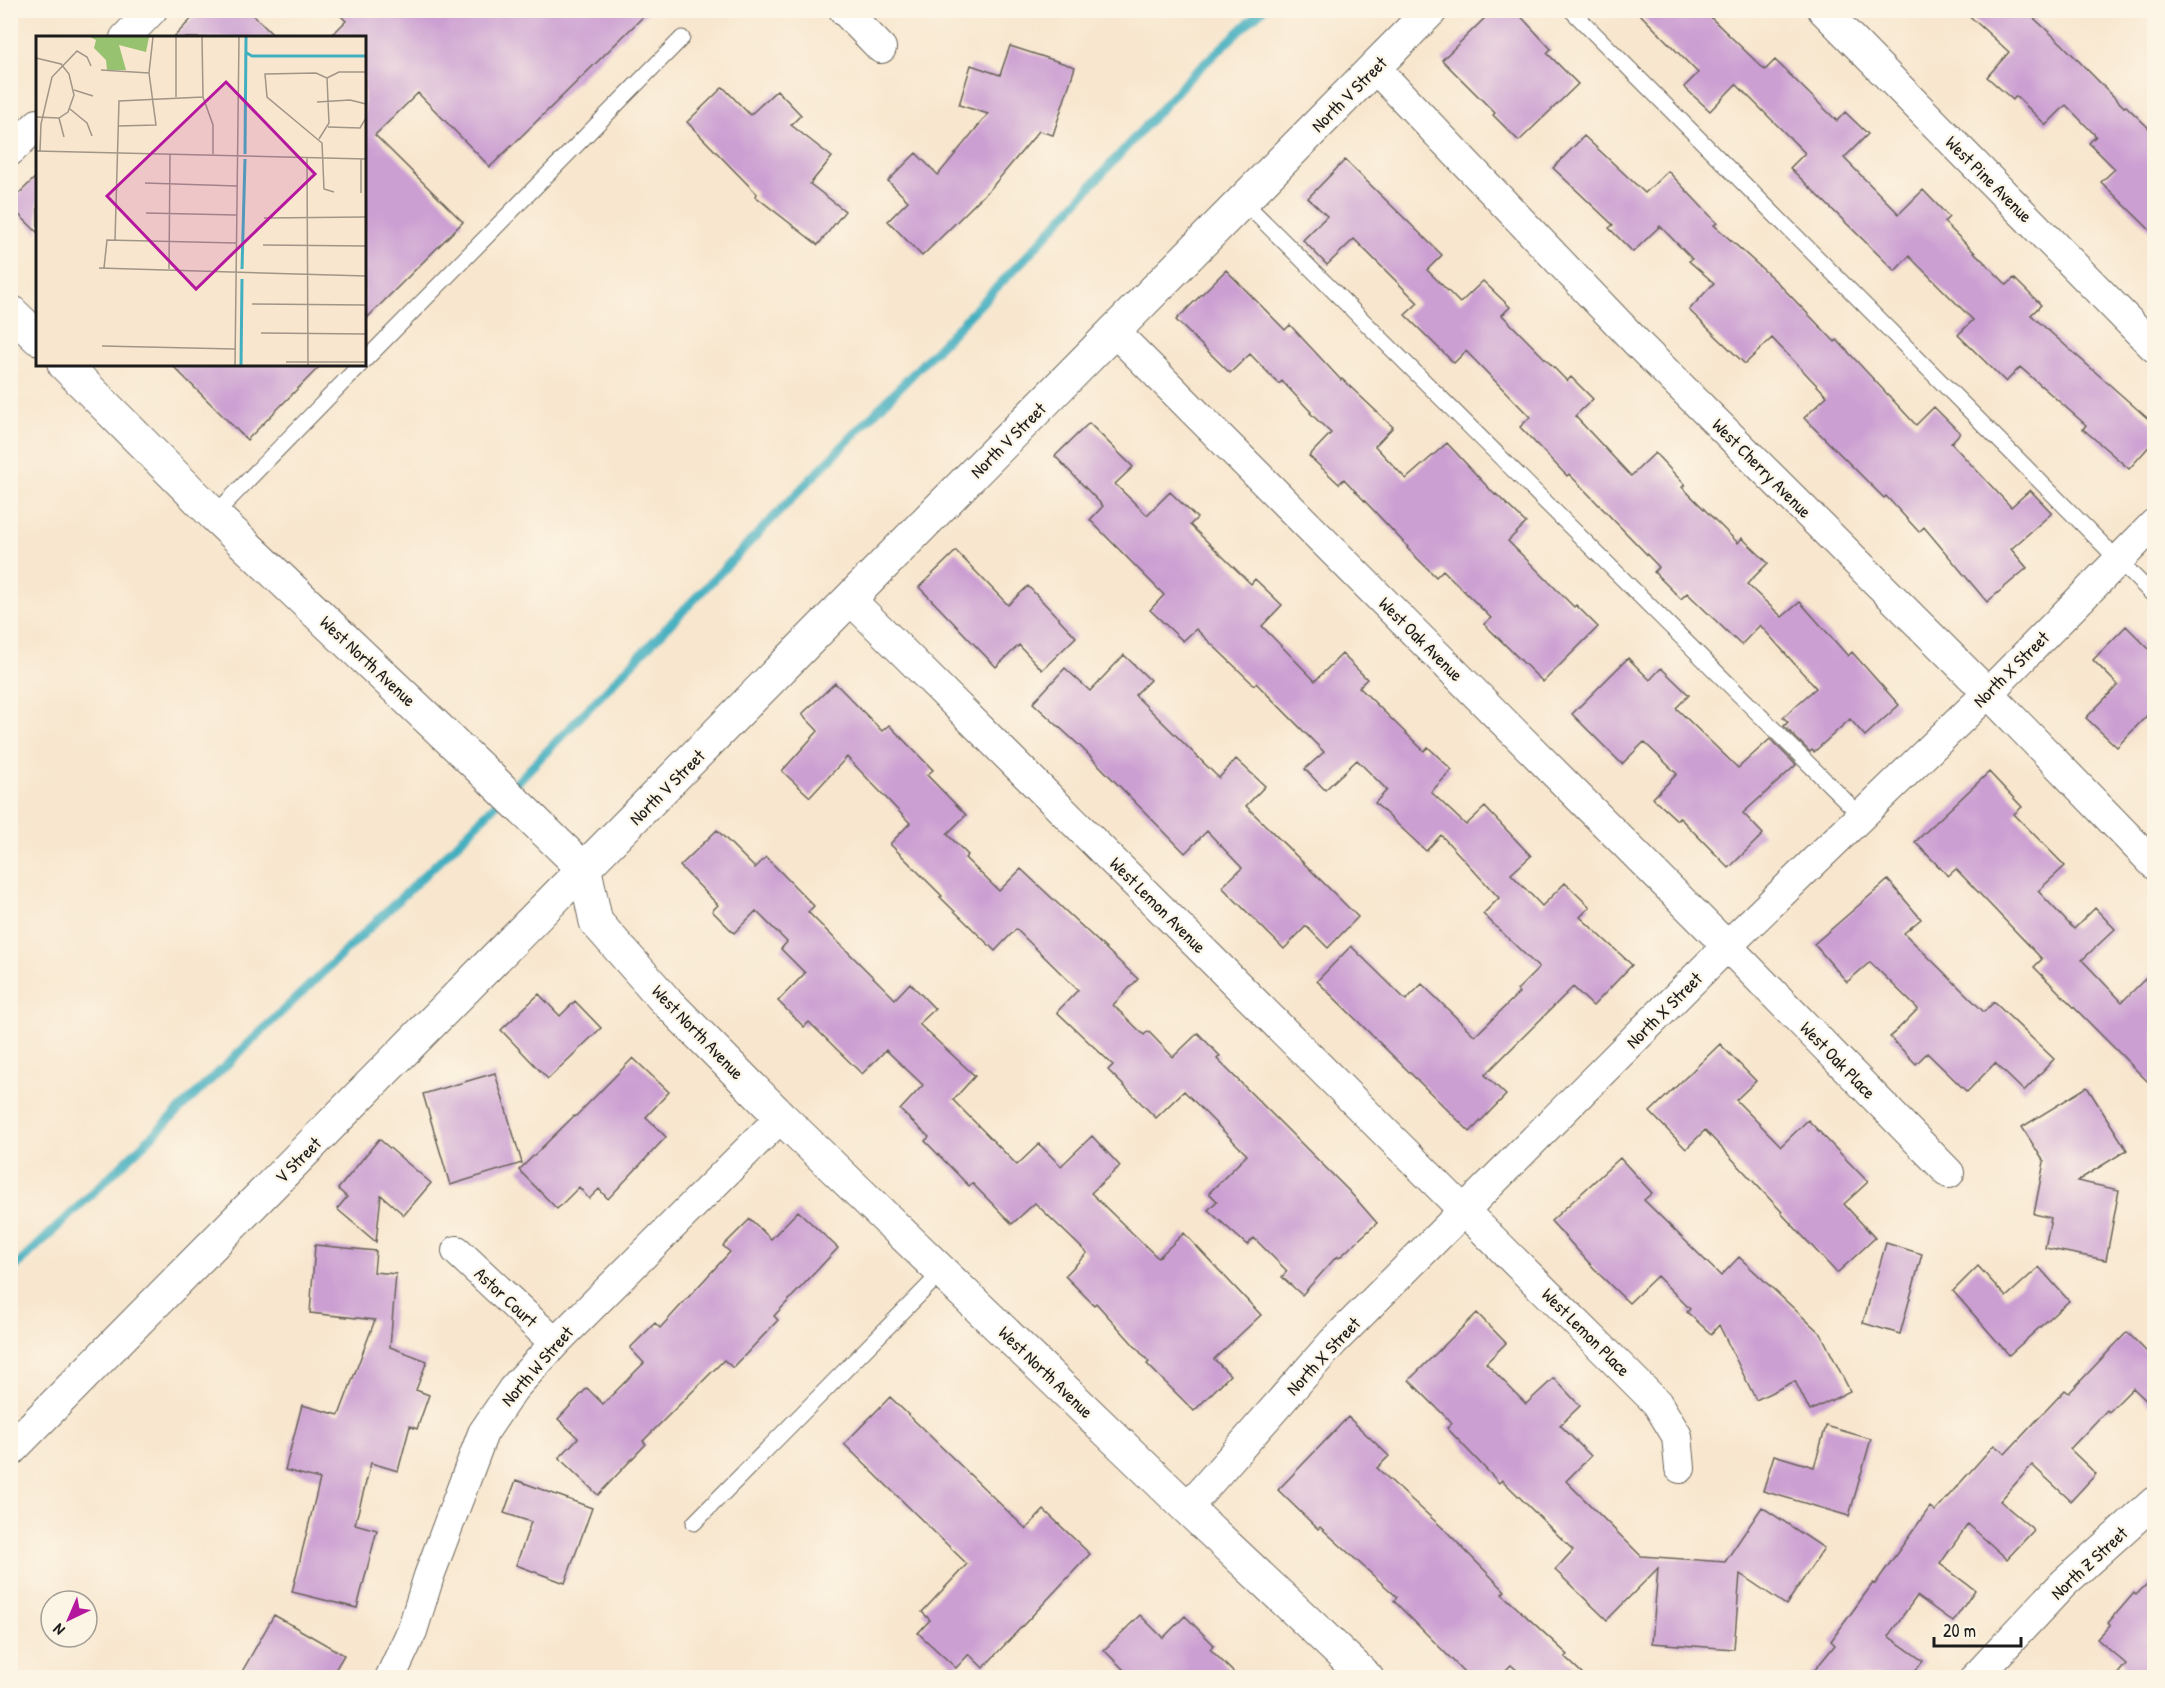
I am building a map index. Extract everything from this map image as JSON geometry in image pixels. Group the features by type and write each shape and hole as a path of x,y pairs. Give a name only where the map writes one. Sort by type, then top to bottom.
{"street":[{"path":"127,36 152,10"},
{"path":"844,10 881,48"},
{"name":"North V Street","path":"585,870 1431,10"},
{"name":"West Pine Avenue","path":"1823,10 2154,347"},
{"name":"West Cherry Avenue","path":"1375,68 1641,347 1988,693 2154,864"},
{"path":"10,151 36,126"},
{"path":"10,311 36,336"},
{"name":"West Oak Avenue","path":"1115,332 1727,946"},
{"name":"West North Avenue","path":"66,366 214,515 585,870 597,922 664,999 781,1117 1187,1508 1367,1677"},
{"name":"North X Street","path":"1187,1508 1333,1342 1727,946 1988,693 2154,524"},
{"name":"West Lemon Avenue","path":"851,600 1465,1210"},
{"name":"V Street","path":"10,1450 585,870"},
{"name":"West Oak Place","path":"1727,946 1949,1173"},
{"name":"North W Street","path":"390,1677 412,1631 429,1576 483,1434 513,1389 555,1343 781,1117"},
{"name":"West Lemon Place","path":"1465,1210 1657,1403 1677,1436 1680,1468"},
{"name":"Astor Court","path":"457,1251 555,1343"},
{"name":"North Z Street","path":"1975,1677 2064,1583 2154,1502"}],"lane":[{"path":"1571,10 2154,596"},
{"path":"366,359 682,38"},
{"path":"1243,201 1862,817"},
{"path":"214,515 359,366"},
{"path":"694,1523 942,1272"}],"building":[{"path":"200,10 248,10 274,36 175,36"},
{"path":"335,10 650,10 490,167 418,93 375,135 463,222 366,319 366,36 331,36 346,21"},
{"path":"1493,10 1515,10 1551,49 1547,53 1578,84 1519,141 1493,115 1495,113 1442,60"},
{"path":"1636,10 1703,10 1765,70 1775,60 1837,121 1845,112 1868,134 1844,158 1899,214 1923,190 1949,217 1944,222 2007,285 2014,278 2041,305 2031,315 2154,424 2154,441 2129,469 2083,429 2086,425 2020,367 2006,382 1958,335 1973,320 1909,256 1895,271 1790,168 1805,153 1736,84 1710,111 1684,87 1698,73"},
{"path":"1963,10 2025,10 2124,107 2126,106 2154,133 2154,234 2101,182 2115,169 2089,143 2096,136 2066,105 2046,125 2016,96 2013,100 1987,77 2009,52"},
{"path":"1010,46 1075,67 1053,135 1039,131 992,187 922,256 888,221 908,201 888,181 916,153 938,175 988,114 959,105 971,65 1000,75"},
{"path":"723,87 750,115 777,90 801,115 791,125 832,157 810,184 845,211 818,245 755,196 757,194 687,122"},
{"path":"1584,136 1645,193 1668,171 1717,223 1714,225 1778,283 1835,342 1837,340 1916,425 1934,407 1960,433 1951,443 2011,507 2030,490 2052,513 2011,549 2027,568 1987,602 1924,527 1919,532 1886,496 1884,498 1804,418 1827,396 1772,338 1745,364 1689,310 1714,283 1689,261 1692,259 1660,226 1633,252 1609,228 1613,225 1553,168"},
{"path":"1345,160 1442,255 1427,270 1460,303 1483,281 1510,307 1502,315 1567,381 1571,377 1593,399 1575,416 1631,476 1655,453 1685,485 1682,487 1738,543 1742,538 1768,563 1747,584 1782,617 1800,602 1848,656 1852,652 1899,705 1865,736 1850,719 1814,752 1812,750 1810,752 1784,726 1788,722 1783,717 1816,688 1760,625 1741,645 1687,593 1681,599 1654,572 1659,567 1520,427 1530,417 1466,351 1454,363 1405,315 1418,303 1354,239 1327,265 1303,240 1327,216 1308,198"},
{"path":"36,177 36,231 10,206 10,202"},
{"path":"1226,270 1285,330 1290,325 1341,380 1393,427 1375,446 1406,479 1447,443 1495,495 1526,523 1508,541 1574,607 1576,605 1598,627 1543,682 1484,624 1491,618 1443,570 1436,577 1344,479 1339,484 1309,456 1331,433 1282,381 1279,384 1250,354 1230,373 1176,320"},
{"path":"173,366 320,366 247,440"},
{"path":"1089,423 1133,467 1115,484 1147,515 1170,492 1197,518 1190,525 1251,584 1255,579 1282,605 1262,626 1315,681 1342,654 1367,679 1359,687 1424,751 1428,747 1452,770 1431,792 1466,825 1485,807 1531,856 1511,874 1542,906 1565,883 1590,907 1580,917 1632,965 1593,1006 1573,987 1485,1075 1506,1095 1470,1132 1317,981 1351,946 1406,1000 1422,984 1475,1036 1519,993 1517,990 1539,968 1483,914 1499,898 1441,835 1426,851 1375,803 1387,790 1357,760 1325,790 1305,769 1324,752 1256,683 1254,685 1196,629 1183,641 1150,610 1164,595 1090,520 1103,506 1055,456"},
{"path":"956,551 1008,605 1028,586 1076,637 1042,670 1019,645 996,667 919,587"},
{"path":"2126,626 2154,654 2154,708 2117,747 2086,718 2118,685 2093,660"},
{"path":"1124,655 1150,680 1135,695 1219,778 1236,759 1265,786 1246,806 1358,917 1328,948 1306,926 1284,949 1222,887 1242,868 1207,831 1185,853 1081,747 1033,703 1065,668 1090,691"},
{"path":"1628,658 1650,680 1661,668 1689,695 1676,708 1738,768 1770,739 1796,765 1743,813 1763,834 1729,868 1679,817 1677,820 1653,798 1677,774 1644,742 1622,764 1572,714"},
{"path":"835,683 882,731 889,725 933,770 927,775 966,815 947,834 968,855 965,858 999,891 1021,869 1138,979 1113,1005 1144,1035 1148,1031 1173,1057 1198,1033 1220,1056 1217,1059 1349,1191 1377,1223 1339,1258 1337,1256 1302,1295 1282,1277 1287,1271 1254,1238 1247,1245 1208,1210 1217,1201 1209,1193 1247,1155 1184,1091 1156,1118 1108,1070 1113,1065 1057,1012 1078,990 1016,929 995,951 940,897 942,896 890,844 910,823 847,757 810,797 782,771 818,731 802,714"},
{"path":"1989,772 2022,807 2014,814 2065,866 2038,891 2074,929 2095,908 2115,929 2082,960 2122,1002 2154,970 2154,1088 2034,967 2042,959 1956,869 1948,876 1915,842"},
{"path":"717,830 755,868 766,857 814,906 808,912 895,999 910,983 935,1009 919,1024 975,1076 953,1100 1017,1165 1039,1144 1061,1166 1092,1136 1120,1166 1091,1193 1158,1258 1184,1233 1261,1315 1214,1359 1230,1375 1194,1411 1147,1364 1149,1362 1096,1303 1094,1305 1065,1276 1087,1253 1035,1203 1012,1224 972,1183 969,1186 925,1141 929,1137 900,1110 923,1085 886,1050 862,1074 809,1022 804,1027 778,1001 805,973 781,949 787,942 756,911 734,933 712,911 718,905 680,866"},
{"path":"1888,880 1921,919 1904,933 1984,1012 1994,1002 2054,1059 2024,1091 1995,1063 1967,1092 1927,1053 1916,1064 1890,1037 1918,1009 1870,962 1847,982 1814,944"},
{"path":"539,994 560,1016 575,1001 601,1028 548,1079 501,1030"},
{"path":"1720,1044 1756,1081 1736,1100 1781,1146 1808,1120 1868,1182 1844,1204 1875,1238 1837,1273 1705,1130 1686,1149 1650,1112"},
{"path":"633,1058 669,1092 646,1117 666,1137 608,1199 599,1189 589,1199 579,1187 557,1209 519,1170"},
{"path":"495,1073 522,1163 450,1185 423,1094"},
{"path":"2087,1087 2127,1150 2077,1181 2119,1190 2106,1260 2045,1248 2051,1218 2034,1214 2044,1162 2022,1127"},
{"path":"379,1139 431,1183 404,1215 381,1195 376,1242 337,1209 347,1197 338,1189"},
{"path":"1620,1158 1652,1193 1644,1200 1721,1276 1739,1257 1821,1334 1850,1391 1810,1411 1795,1381 1756,1400 1719,1325 1711,1334 1687,1312 1690,1309 1657,1276 1629,1303 1600,1275 1551,1221"},
{"path":"798,1211 838,1248 774,1316 778,1320 733,1368 724,1360 643,1441 646,1444 598,1495 559,1458 578,1438 558,1419 587,1388 603,1404 644,1363 630,1348 655,1323 660,1328 730,1252 723,1246 750,1219 771,1239"},
{"path":"1886,1243 1922,1254 1900,1334 1863,1323"},
{"path":"315,1245 376,1251 374,1272 396,1274 390,1347 427,1361 416,1390 429,1395 417,1429 410,1426 398,1471 371,1463 355,1524 377,1530 357,1608 292,1592 320,1479 285,1470 302,1405 339,1415 375,1320 310,1313"},
{"path":"1978,1266 2006,1297 2039,1267 2069,1301 2009,1355 1953,1291"},
{"path":"1477,1313 1506,1343 1486,1363 1526,1404 1554,1378 1580,1406 1560,1425 1591,1456 1566,1481 1641,1556 1725,1562 1762,1507 1824,1548 1786,1605 1740,1574 1734,1649 1652,1643 1658,1568 1607,1620 1555,1570 1573,1550 1502,1480 1499,1483 1447,1428 1452,1423 1409,1380"},
{"path":"2127,1332 2154,1359 2154,1408 2133,1388 2109,1412 2107,1410 2070,1449 2096,1474 2071,1501 2032,1465 2000,1501 2034,1530 2007,1559 1968,1524 1940,1564 1975,1590 1953,1622 1917,1596 1888,1636 1923,1661 1911,1677 1809,1677 1835,1645 1831,1641 1930,1507 1935,1511 1994,1445 2005,1454 2065,1390 2069,1393"},
{"path":"890,1397 1026,1529 1044,1510 1090,1554 983,1668 969,1654 956,1668 918,1633 930,1620 922,1612 967,1564 844,1444"},
{"path":"1348,1417 1389,1456 1377,1468 1447,1532 1505,1591 1502,1594 1568,1655 1565,1657 1586,1677 1525,1677 1511,1665 1499,1677 1469,1677 1394,1601 1397,1597 1320,1527 1318,1529 1278,1490"},
{"path":"1826,1426 1871,1439 1849,1516 1763,1491 1774,1455 1814,1467"},
{"path":"516,1480 592,1508 565,1583 516,1565 531,1522 504,1513"},
{"path":"2154,1577 2154,1677 2115,1677 2126,1664 2097,1639 2134,1593 2136,1595"},
{"path":"274,1615 344,1655 331,1677 239,1677"},
{"path":"1140,1615 1163,1638 1185,1616 1214,1645 1210,1649 1238,1677 1131,1677 1104,1650"}],"waterway":[{"path":"10,1272 456,845 1029,254 1188,79 1262,10"}]}
